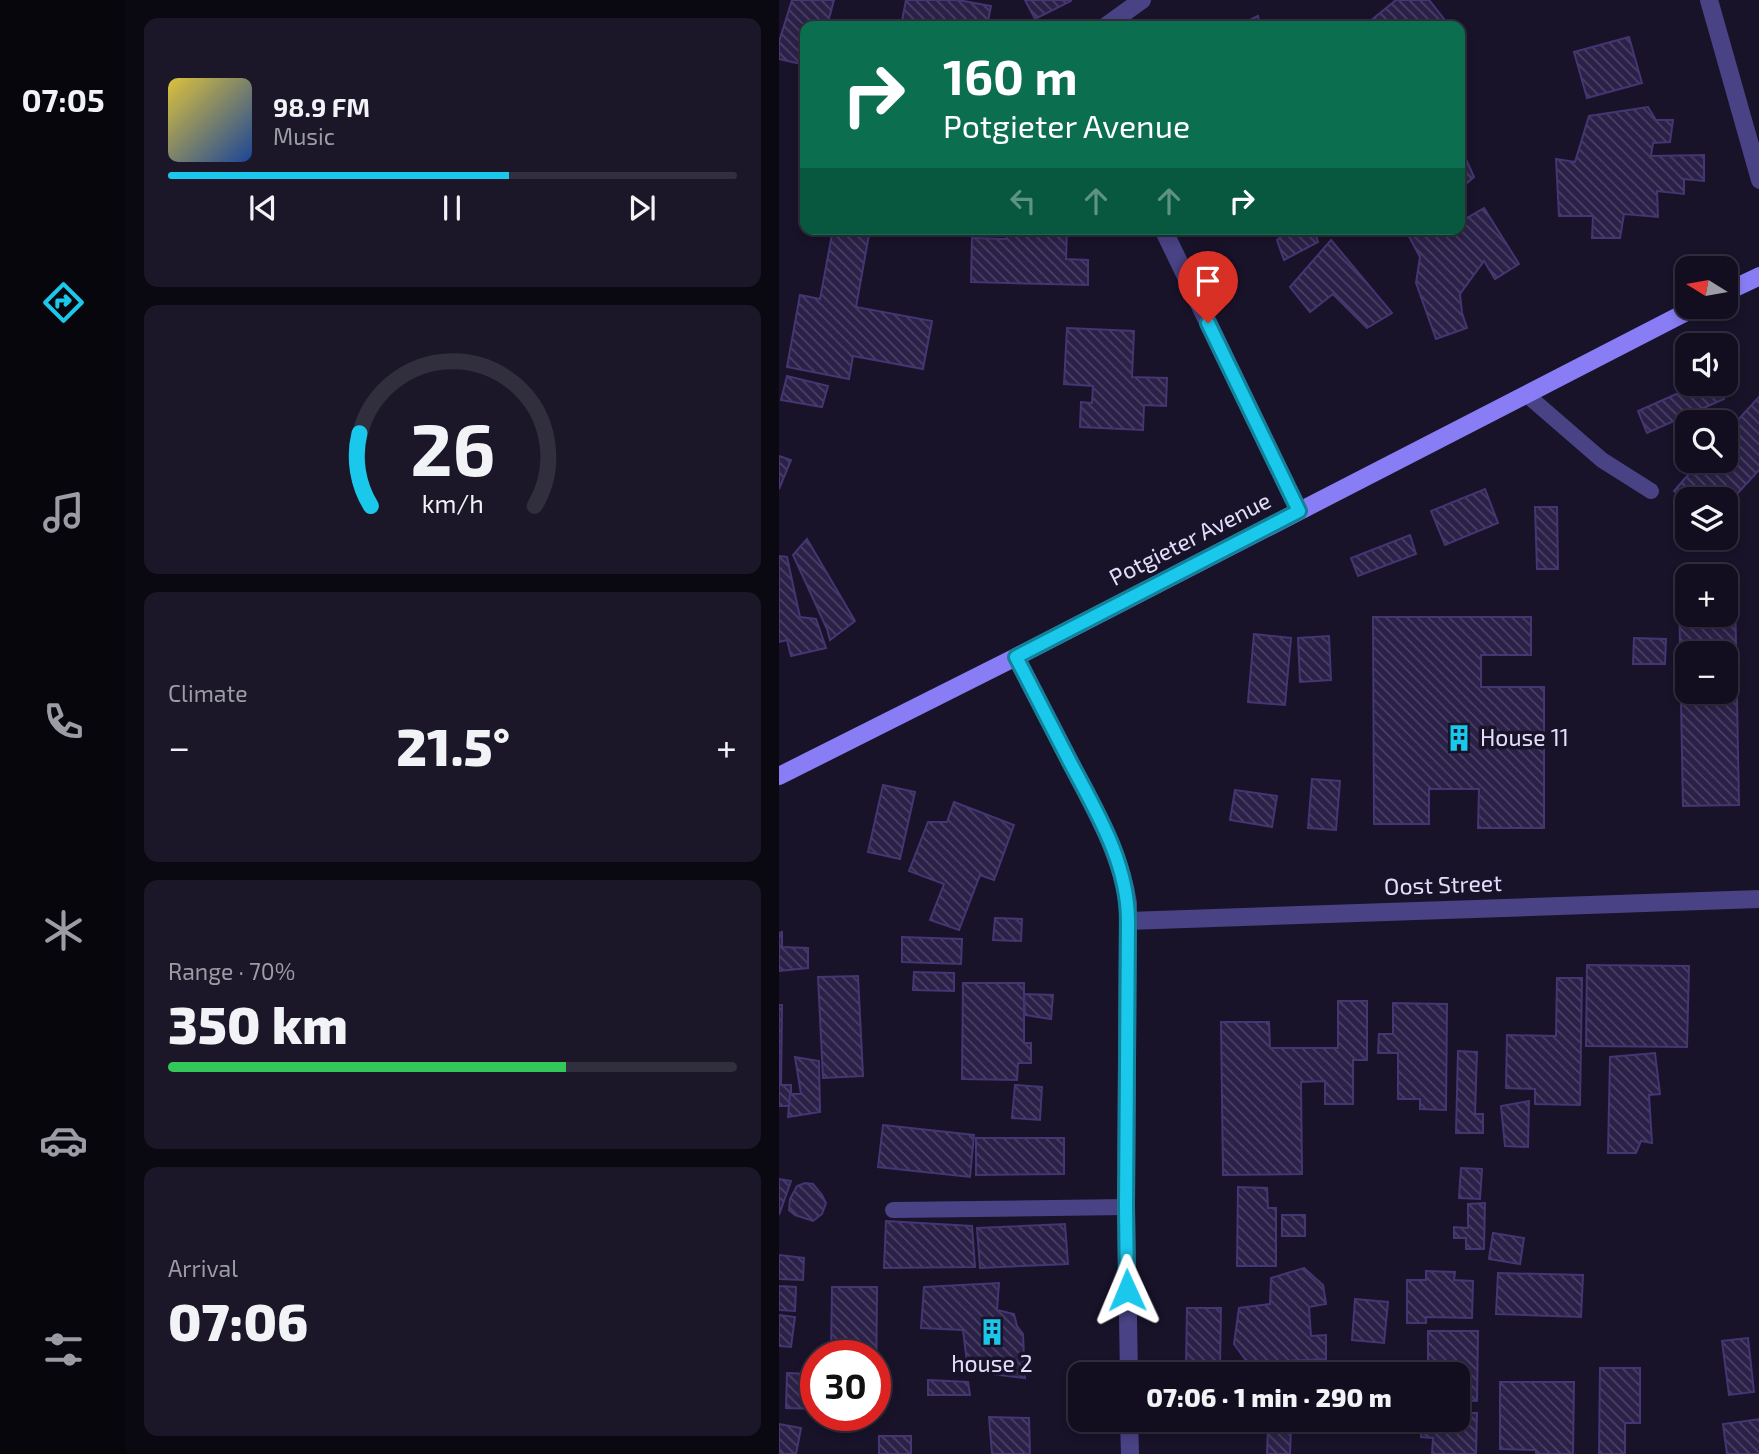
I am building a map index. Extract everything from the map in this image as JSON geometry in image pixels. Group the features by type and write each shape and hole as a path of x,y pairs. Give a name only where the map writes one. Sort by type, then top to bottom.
{"street":[{"path":"1113,21 1142,0"},
{"path":"1709,0 1759,180"},
{"path":"1166,235 1299,511"},
{"path":"1738,286 1759,276"},
{"name":"Potgieter Avenue","path":"779,776 1675,318"},
{"path":"1016,657 1118,860 1128,903 1128,1362"},
{"name":"Oost Street","path":"1128,921 1759,899"},
{"path":"1129,1432 1130,1454"}],"lane":[{"path":"1527,395 1602,460 1651,491"},
{"path":"893,1210 1126,1207"}],"building":[{"path":"792,0 834,0 828,21 800,21 800,64 779,59 779,42"},
{"path":"906,0 958,0 991,6 988,21 902,21"},
{"path":"1025,0 1071,0 1071,1 1035,19"},
{"path":"1396,0 1429,0 1446,21 1370,21"},
{"path":"1629,37 1642,83 1587,98 1574,52"},
{"path":"1648,107 1656,120 1673,120 1670,142 1653,143 1651,156 1704,155 1704,181 1684,179 1684,194 1657,191 1658,217 1624,214 1620,238 1592,238 1593,216 1559,216 1556,159 1575,162 1589,116"},
{"path":"1465,157 1474,177 1465,185"},
{"path":"1484,208 1519,264 1495,279 1484,261 1460,294 1467,328 1436,339 1416,283 1420,257 1408,235 1465,235 1465,219"},
{"path":"832,235 869,235 856,307 932,321 923,369 853,356 849,379 787,367 800,295 820,299"},
{"path":"1006,235 1067,235 1066,259 1088,260 1088,285 971,282 972,238 1006,239"},
{"path":"1283,235 1316,235 1318,242 1284,260 1277,240"},
{"path":"1331,240 1392,313 1367,328 1333,294 1310,312 1290,287"},
{"path":"1067,328 1134,331 1132,377 1167,378 1166,406 1144,405 1143,430 1080,427 1081,402 1092,403 1093,386 1064,384"},
{"path":"787,376 828,386 822,407 781,400"},
{"path":"1675,395 1723,396 1724,399 1699,410 1675,410 1675,421 1647,433 1638,411"},
{"path":"1760,396 1760,469 1738,493 1738,487 1677,487 1690,473 1738,473 1738,420"},
{"path":"779,456 791,460 779,489"},
{"path":"1485,489 1498,523 1445,545 1431,511"},
{"path":"1535,507 1557,507 1558,569 1537,569"},
{"path":"1410,535 1416,554 1358,576 1351,558"},
{"path":"807,539 855,621 830,640 793,555"},
{"path":"779,556 787,557 800,617 816,619 826,648 791,656 787,640 779,642"},
{"name":"House 11","path":"1373,617 1531,617 1531,655 1481,655 1481,687 1544,687 1544,828 1478,828 1479,789 1429,789 1429,824 1374,824"},
{"path":"1680,627 1736,627 1736,641 1680,641"},
{"path":"1254,634 1291,638 1285,705 1248,702"},
{"path":"1329,636 1331,680 1300,682 1298,638"},
{"path":"1634,638 1666,639 1665,664 1633,664"},
{"path":"1681,704 1737,704 1739,805 1683,806"},
{"path":"1312,779 1340,781 1336,830 1308,828"},
{"path":"883,785 915,792 900,859 868,852"},
{"path":"1235,790 1277,796 1272,827 1230,820"},
{"path":"954,802 1014,825 994,880 980,875 959,930 930,920 944,884 909,871 928,822 947,822"},
{"path":"995,918 1022,919 1021,941 993,940"},
{"path":"782,932 782,947 808,948 808,968 779,971 779,933"},
{"path":"902,937 962,939 961,964 902,962"},
{"path":"1587,965 1689,966 1687,1047 1586,1046"},
{"path":"914,972 954,973 954,991 913,990"},
{"path":"858,976 863,1076 823,1078 818,977"},
{"path":"1557,978 1582,978 1580,1105 1535,1104 1535,1089 1506,1088 1507,1035 1556,1036"},
{"path":"963,983 1024,983 1024,1043 1031,1043 1031,1063 1018,1063 1017,1080 962,1079"},
{"path":"1024,994 1053,995 1051,1019 1025,1015"},
{"path":"1338,1001 1367,1001 1367,1060 1353,1060 1353,1104 1325,1104 1325,1081 1301,1082 1302,1174 1223,1175 1221,1022 1269,1022 1270,1048 1338,1048"},
{"path":"1393,1003 1447,1004 1446,1110 1420,1109 1420,1099 1398,1099 1398,1053 1378,1053 1379,1034 1393,1034"},
{"path":"779,1005 782,1005 781,1085 791,1085 791,1106 779,1106"},
{"path":"1458,1051 1477,1052 1475,1114 1483,1114 1483,1133 1456,1133"},
{"path":"1655,1053 1660,1094 1649,1095 1652,1143 1641,1141 1636,1153 1608,1153 1610,1057"},
{"path":"795,1057 819,1061 820,1112 788,1117 790,1094 801,1094"},
{"path":"1015,1085 1042,1087 1040,1120 1012,1118"},
{"path":"1529,1101 1528,1147 1505,1146 1501,1106"},
{"path":"883,1125 974,1135 970,1177 878,1167"},
{"path":"976,1138 1064,1138 1064,1174 976,1175"},
{"path":"1461,1168 1482,1169 1480,1199 1459,1198"},
{"path":"779,1179 791,1181 779,1215"},
{"path":"813,1184 826,1203 822,1214 813,1221 789,1210 790,1199 797,1186"},
{"path":"1238,1187 1267,1188 1268,1208 1276,1208 1276,1266 1237,1266"},
{"path":"1485,1203 1484,1249 1466,1249 1466,1238 1454,1238 1454,1227 1468,1228 1468,1204"},
{"path":"1282,1215 1305,1215 1305,1236 1282,1236"},
{"path":"886,1221 972,1226 975,1267 884,1268"},
{"path":"1065,1224 1068,1264 980,1268 977,1228"},
{"path":"1493,1233 1524,1238 1520,1264 1489,1259"},
{"path":"779,1255 804,1258 803,1280 779,1279"},
{"path":"1304,1268 1323,1285 1326,1304 1309,1307 1311,1336 1326,1335 1326,1359 1247,1362 1234,1344 1239,1308 1270,1304 1271,1278"},
{"path":"1426,1271 1455,1272 1454,1280 1473,1281 1472,1318 1426,1317 1426,1323 1407,1323 1407,1280 1426,1280"},
{"path":"1498,1273 1583,1275 1581,1317 1496,1314"},
{"name":"house 2","path":"999,1283 997,1310 1014,1314 1017,1326 1023,1334 1025,1378 968,1371 963,1330 921,1328 924,1287"},
{"path":"779,1286 796,1287 795,1311 779,1310"},
{"path":"832,1287 877,1287 877,1340 831,1340"},
{"path":"1355,1299 1388,1302 1384,1343 1352,1340"},
{"path":"1187,1308 1221,1308 1220,1362 1186,1362"},
{"path":"779,1315 795,1317 791,1347 779,1346"},
{"path":"1428,1331 1478,1331 1477,1401 1470,1401 1470,1362 1428,1362"},
{"path":"1748,1338 1754,1392 1729,1395 1722,1341"},
{"path":"1600,1368 1640,1368 1640,1423 1625,1423 1625,1454 1599,1454"},
{"path":"787,1373 800,1373 800,1408 786,1408"},
{"path":"928,1380 968,1382 970,1395 928,1395"},
{"path":"1500,1382 1574,1382 1573,1454 1536,1454 1536,1450 1500,1449"},
{"path":"1470,1413 1477,1413 1476,1454 1432,1454 1433,1438 1421,1437 1421,1432 1470,1432"},
{"path":"989,1417 1029,1418 1030,1454 992,1454"},
{"path":"1760,1419 1760,1454 1727,1454 1723,1424"},
{"path":"779,1424 800,1428 796,1454 779,1454"},
{"path":"1268,1432 1291,1432 1290,1454 1267,1454"},
{"path":"879,1436 911,1436 911,1454 879,1454"}],"place":[{"name":"House 11","path":"1459,738"},
{"name":"house 2","path":"992,1332"}],"route":[{"path":"1127,1290 1128,903 1118,860 1016,657 1299,511 1208,323"}]}
